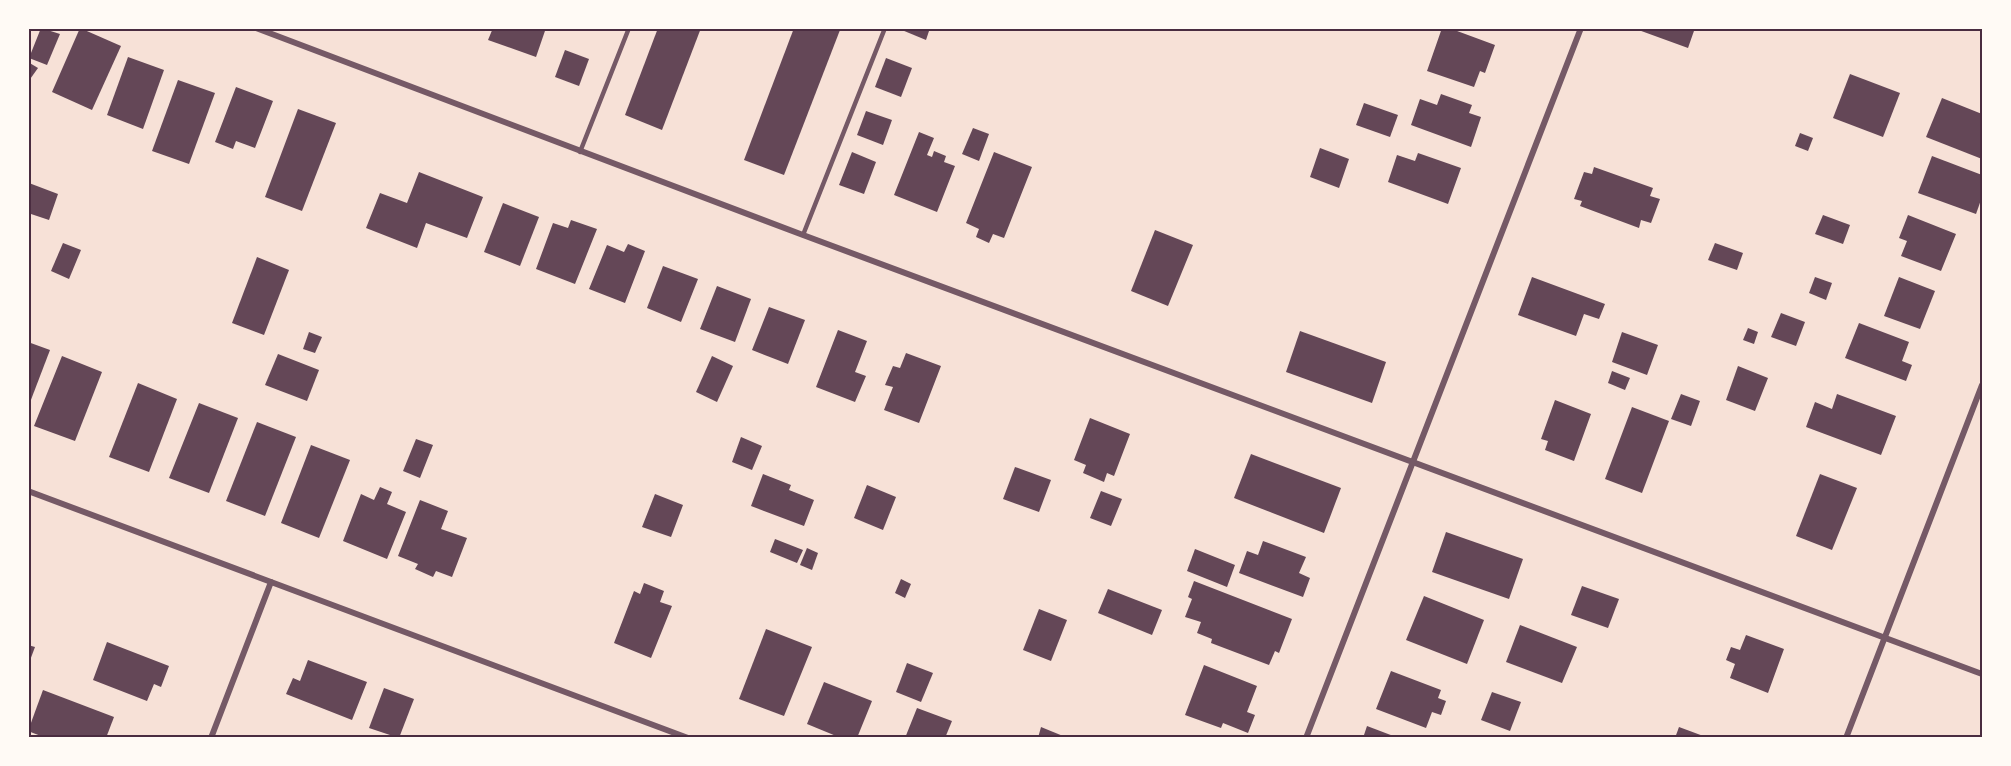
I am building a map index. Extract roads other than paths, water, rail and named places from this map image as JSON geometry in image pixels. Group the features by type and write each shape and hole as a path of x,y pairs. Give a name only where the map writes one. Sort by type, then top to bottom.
{"street":[{"path":"256,28 802,236 1983,674"},
{"path":"1306,738 1581,28"},
{"path":"1846,738 1983,385"},
{"path":"28,491 688,738"},
{"path":"211,738 271,582"}],"lane":[{"path":"580,152 629,28"},
{"path":"802,236 885,28"}]}
